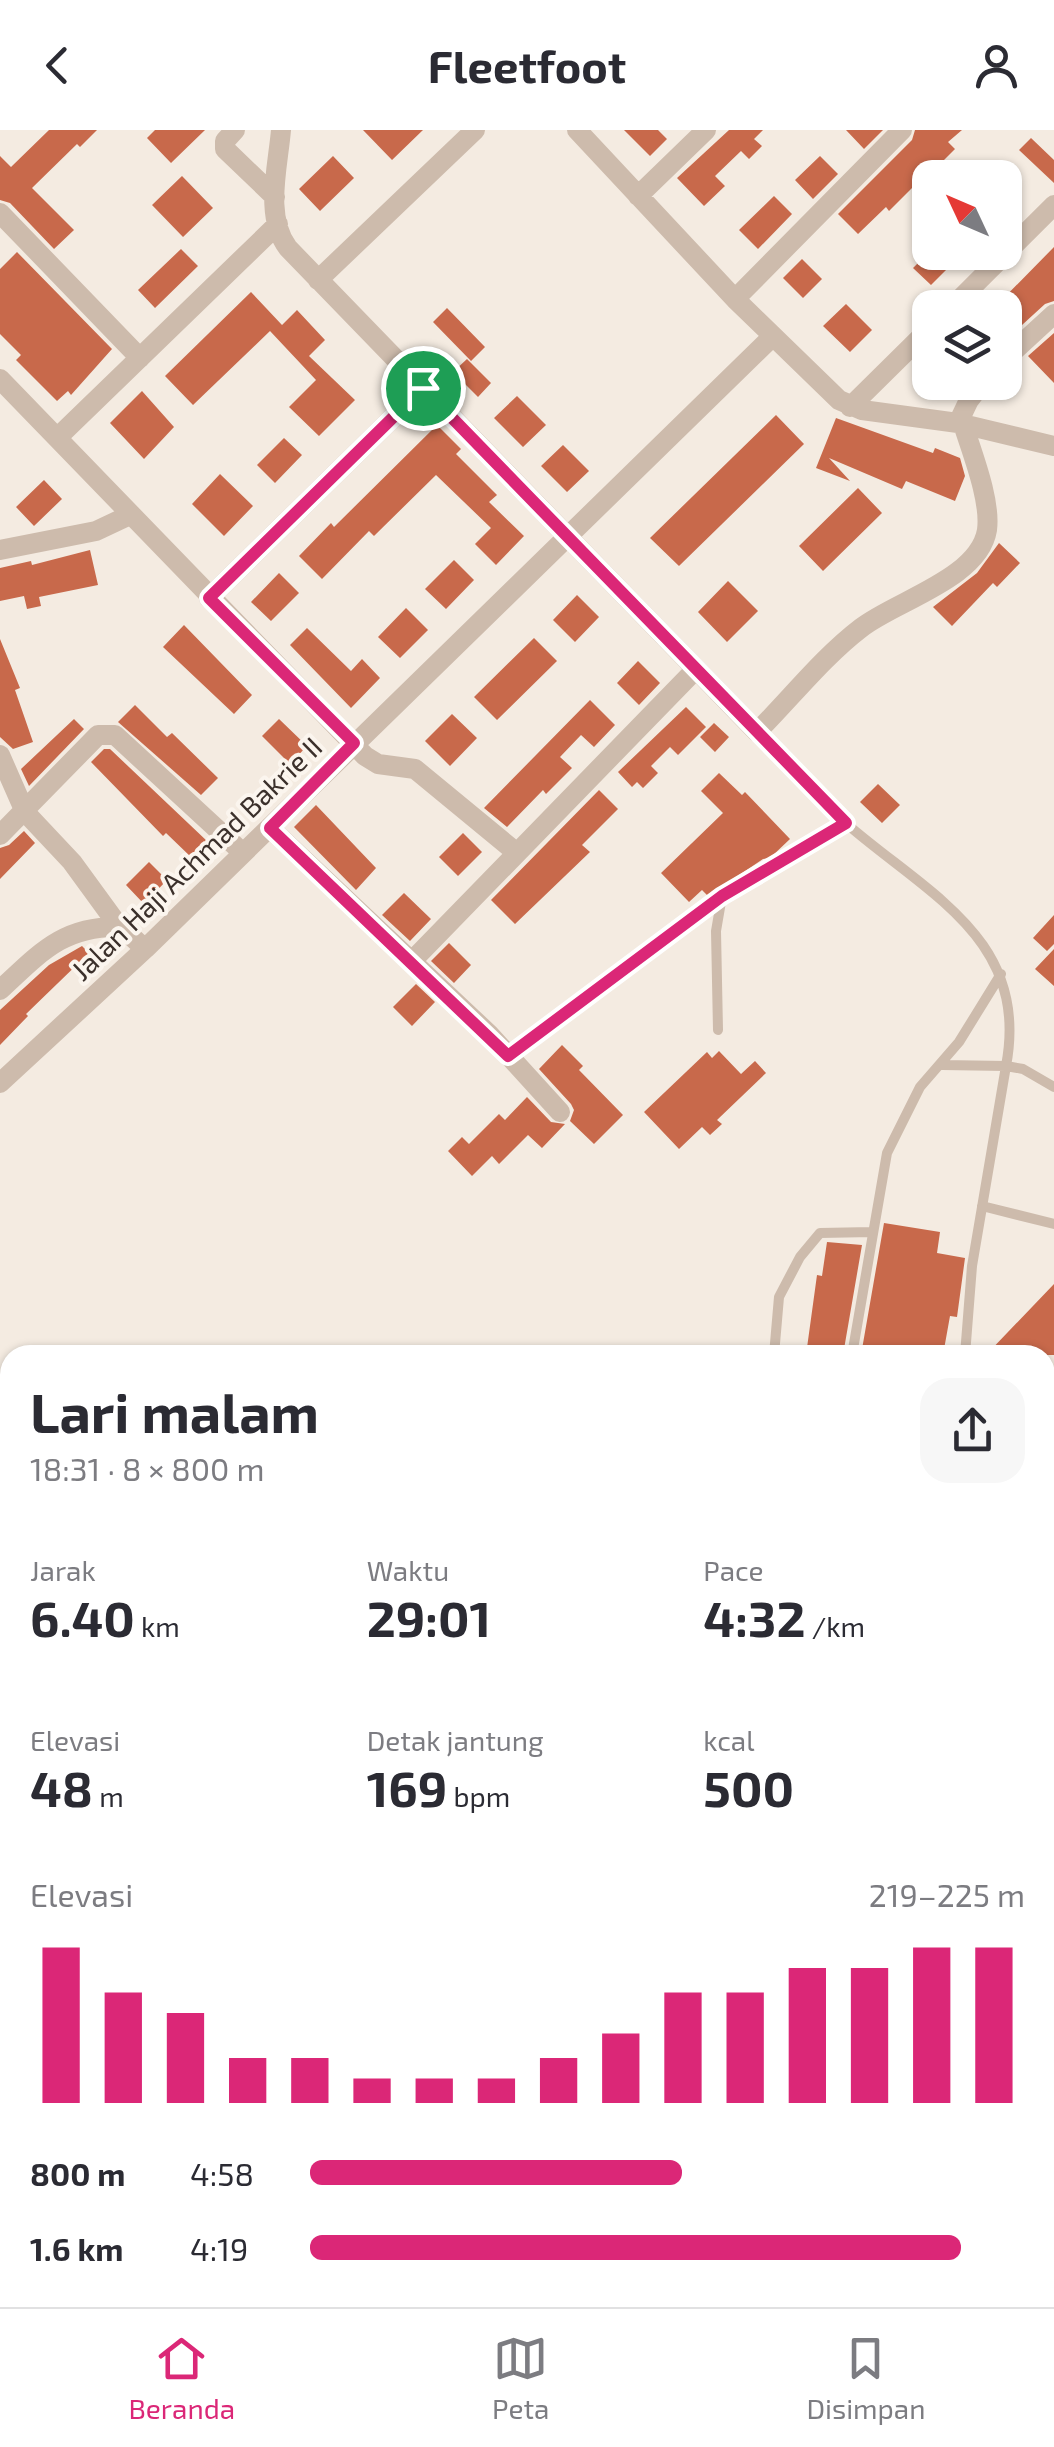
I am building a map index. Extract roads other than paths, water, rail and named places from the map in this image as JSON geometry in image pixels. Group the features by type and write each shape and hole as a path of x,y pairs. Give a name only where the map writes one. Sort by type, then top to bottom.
{"street":[{"path":"236,130 225,141 225,150 275,196"},
{"path":"282,130 275,196 283,241 757,732 860,628 944,582 978,550 988,527 980,477 960,424 969,400"},
{"path":"318,280 475,130"},
{"path":"577,130 773,336 850,408 960,424 1054,446"},
{"path":"638,196 706,130"},
{"path":"736,298 902,130"},
{"path":"969,290 1054,205"},
{"path":"0,213 140,358"},
{"path":"57,438 278,224"},
{"path":"1022,343 1054,314"},
{"name":"Jalan Haji Achmad Bakrie II","path":"0,1083 270,828 773,336"},
{"path":"850,408 912,346"},
{"path":"0,379 354,743 378,764 415,769 517,853"},
{"path":"209,598 423,388"},
{"path":"0,550 96,531 130,515"},
{"path":"412,961 696,669"},
{"path":"0,836 98,735 106,733 116,735 243,853"},
{"path":"0,756 25,812 72,862 120,927 145,948"},
{"path":"270,828 412,961 560,1112"},
{"path":"0,990 42,952 72,932 120,927"}],"lane":[{"path":"757,732 846,823 942,900 986,947 1002,974 1011,1040 972,1266 965,1345"},
{"path":"508,1056 722,896 846,823"},
{"path":"718,1030 716,931 722,896"},
{"path":"854,1345 887,1153 920,1087 942,1065 1002,974"},
{"path":"942,1065 1023,1068 1054,1087"},
{"path":"982,1206 1054,1224"},
{"path":"775,1345 779,1297 800,1257 820,1234 872,1232"}]}
